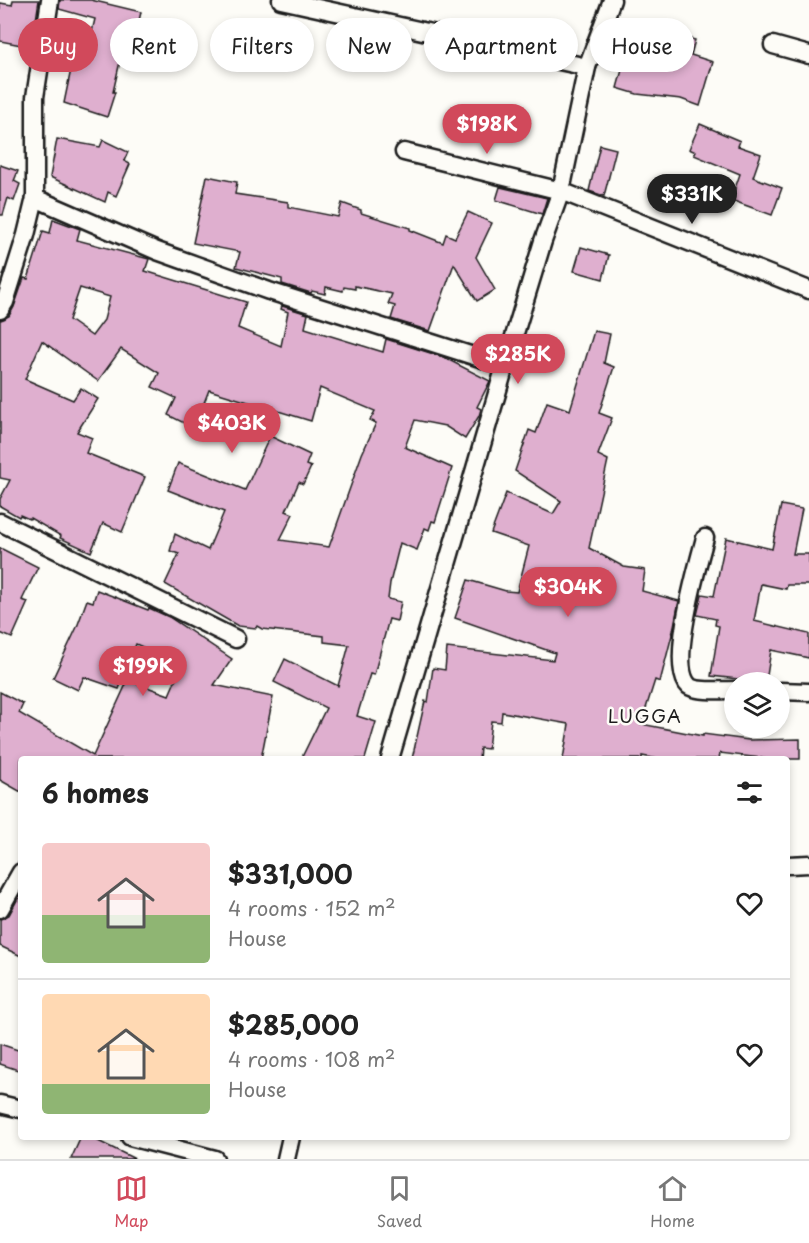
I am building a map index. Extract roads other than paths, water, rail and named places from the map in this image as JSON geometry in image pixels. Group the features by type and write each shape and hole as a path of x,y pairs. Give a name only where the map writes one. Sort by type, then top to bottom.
{"street":[{"path":"0,310 5,302 35,198 35,97 50,0"},
{"path":"281,0 342,6 587,68"},
{"path":"391,756 543,241 561,191 587,68 612,0"},
{"path":"773,45 809,55"},
{"path":"404,152 561,191 809,290"},
{"path":"35,198 157,251 258,287 506,366"},
{"path":"0,522 236,639"},
{"path":"705,538 683,632 683,674 689,686 696,689 724,690"},
{"path":"790,691 809,692"},
{"path":"790,865 809,864"},
{"path":"0,909 18,877"},
{"path":"0,1104 18,1108"},
{"path":"142,1140 215,1159"},
{"path":"286,1159 290,1140"}],"district":[{"name":"LUGGA","path":"645,715"}]}
